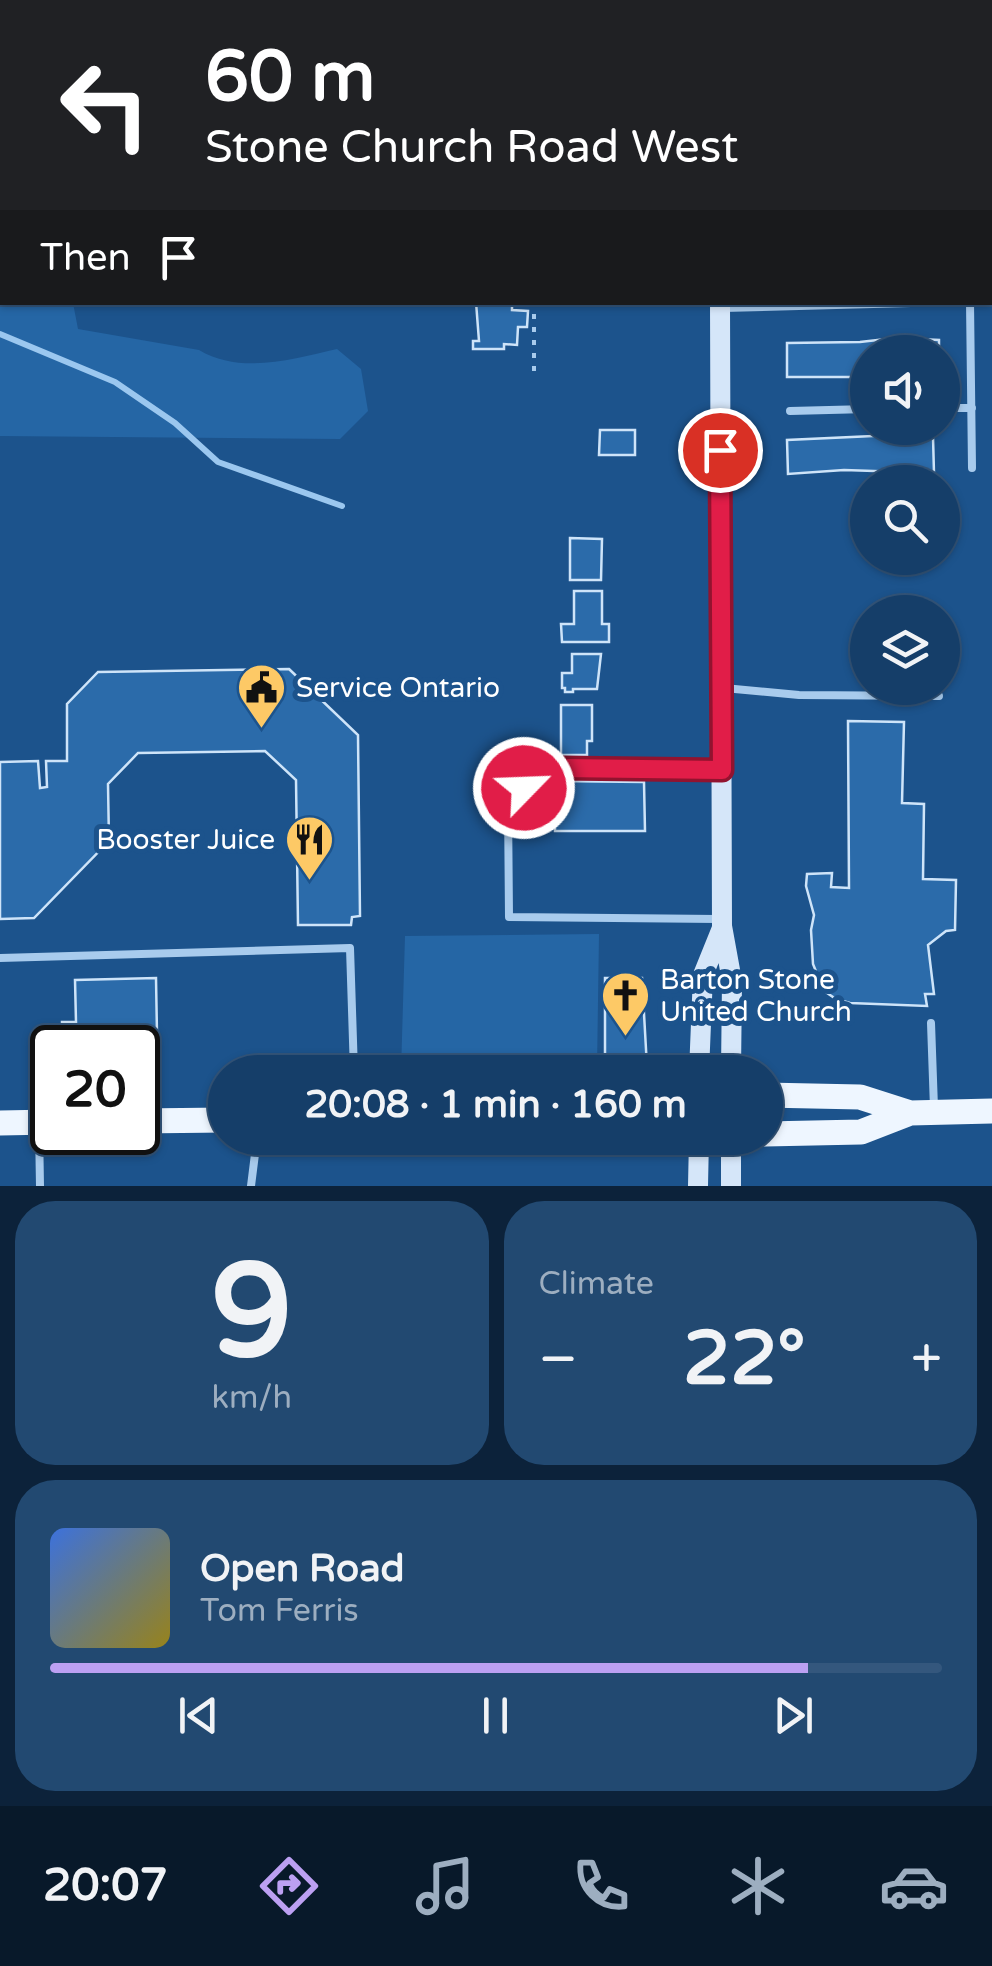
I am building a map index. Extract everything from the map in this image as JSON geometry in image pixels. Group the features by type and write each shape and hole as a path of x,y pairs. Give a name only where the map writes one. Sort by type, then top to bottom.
{"main road":[{"path":"720,305 722,922 732,982 731,1055"},
{"path":"701,1055 703,975 722,922"},
{"path":"783,1095 860,1097 922,1113 992,1112"},
{"path":"783,1134 861,1132 922,1113"},
{"path":"160,1121 208,1120"},
{"path":"0,1123 30,1122"},
{"path":"698,1186 699,1155"},
{"path":"730,1186 731,1155"}],"lane":[{"path":"720,305 780,305"},
{"path":"970,305 972,468"},
{"path":"960,408 972,408"},
{"path":"790,411 850,410"},
{"path":"722,688 850,695"},
{"path":"722,770 561,768 541,773 508,802 508,918 722,922"},
{"path":"0,958 350,948 353,1055"},
{"path":"922,1113 931,1023"},
{"path":"40,1186 43,1155"},
{"path":"251,1186 255,1155"}],"path":[{"path":"534,305 534,372"}],"shaded area":[{"path":"0,305 73,305 78,329 199,350 232,362 267,363 337,349 361,369 368,411 340,439 0,436"},
{"path":"599,934 597,1055 402,1055 405,936"}],"building":[{"path":"476,305 512,305 512,310 528,311 527,327 518,327 517,345 473,349 473,341 479,341"},
{"path":"850,342 850,377 787,377 787,343"},
{"path":"600,430 635,430 635,455 599,455"},
{"path":"850,437 850,445 933,445 934,465 850,465 850,470 788,474 787,440"},
{"path":"570,538 602,539 601,580 570,580"},
{"path":"574,591 602,591 602,624 609,624 609,642 562,642 561,624 574,624"},
{"path":"572,654 601,654 597,689 565,692 562,688 562,673 572,673"},
{"path":"289,669 358,735 360,916 352,917 351,925 298,925 296,780 265,751 138,753 108,784 109,841 34,918 0,919 0,762 38,761 40,788 47,787 46,761 67,761 67,704 98,672"},
{"path":"561,705 592,705 592,741 587,741 587,755 561,755"},
{"path":"848,721 904,722 902,803 924,804 923,879 956,880 955,930 946,931 928,945 934,994 925,994 927,1006 836,999 824,991 813,964 814,915 806,886 807,874 832,873 831,887 849,888"},
{"path":"554,781 644,782 645,831 555,831"},
{"path":"156,978 157,1025 62,1025 76,1022 75,980"},
{"name":"Barton Stone United Church","path":"605,978 642,978 646,1055 605,1055"}],"waterway":[{"path":"0,334 115,382 175,423 218,462 342,506"}],"place":[{"name":"Service Ontario","path":"261,730"},
{"name":"Booster Juice","path":"310,882"},
{"name":"Barton Stone United Church","path":"625,1038"}],"route":[{"path":"524,788 541,773 561,768 722,770 720,450"}]}
